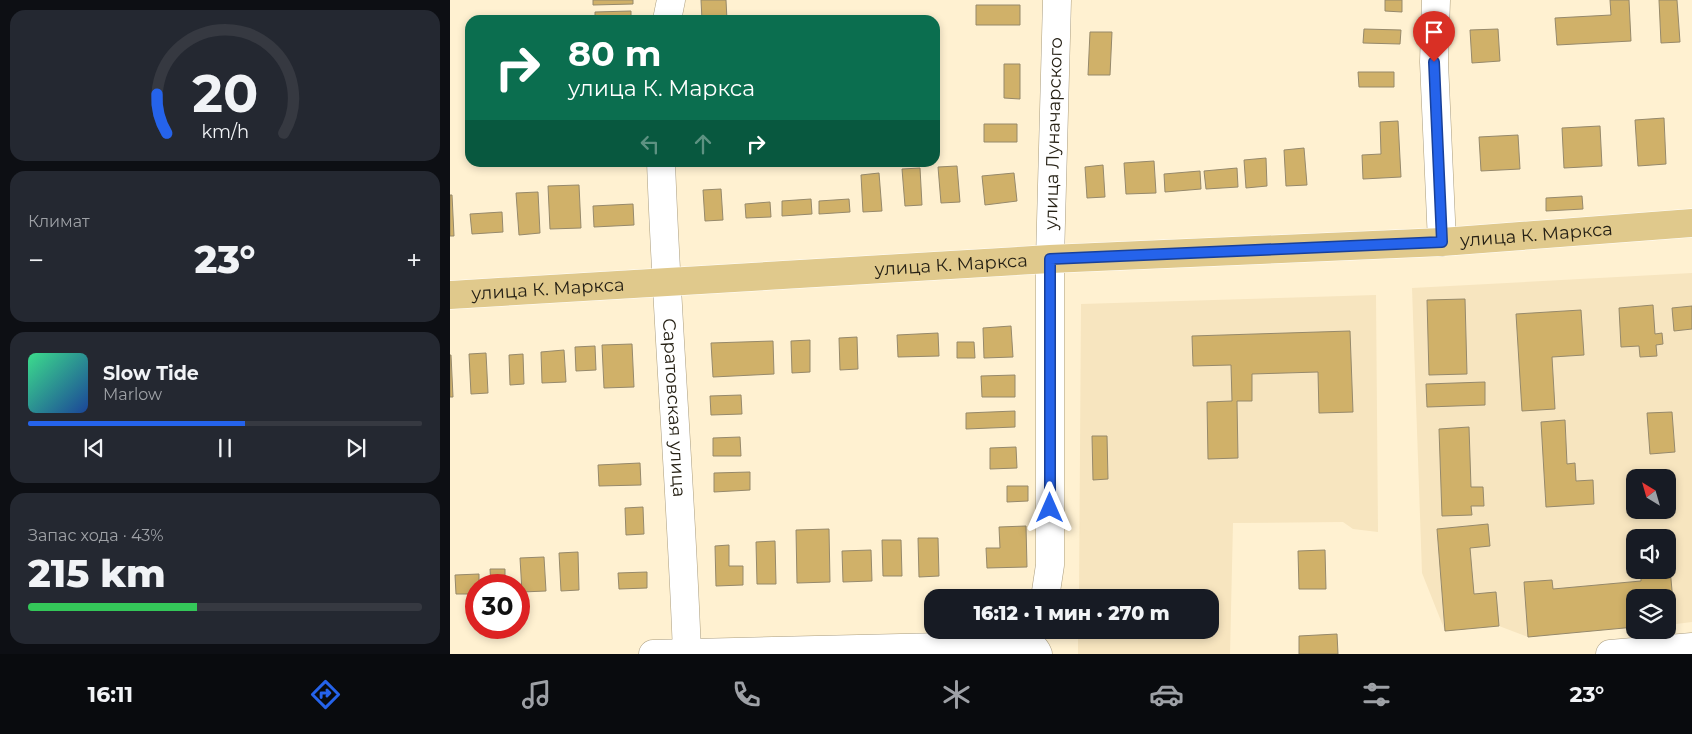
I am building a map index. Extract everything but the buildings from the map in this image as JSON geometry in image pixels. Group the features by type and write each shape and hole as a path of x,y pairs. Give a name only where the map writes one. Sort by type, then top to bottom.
{"main road":[{"name":"улица К. Маркса","path":"450,296 1050,259 1442,242 1692,223"}],"street":[{"path":"668,15 670,0"},
{"name":"улица Луначарского","path":"1046,589 1050,565 1050,259 1057,0"},
{"path":"1436,0 1434,62 1442,242"},
{"name":"Саратовская улица","path":"662,167 666,282 676,430 687,653"},
{"path":"653,654 1038,645"},
{"path":"1610,654 1692,647"}],"shaded area":[{"path":"1692,273 1692,622 1676,624 1676,589 1626,589 1626,628 1528,637 1499,626 1445,631 1422,573 1412,288"},
{"path":"1376,295 1378,532 1353,529 1343,522 1233,523 1230,654 1078,654 1078,639 1219,639 1219,589 1079,589 1081,304"}],"route":[{"path":"1050,508 1050,259 1442,242 1434,62"}]}
